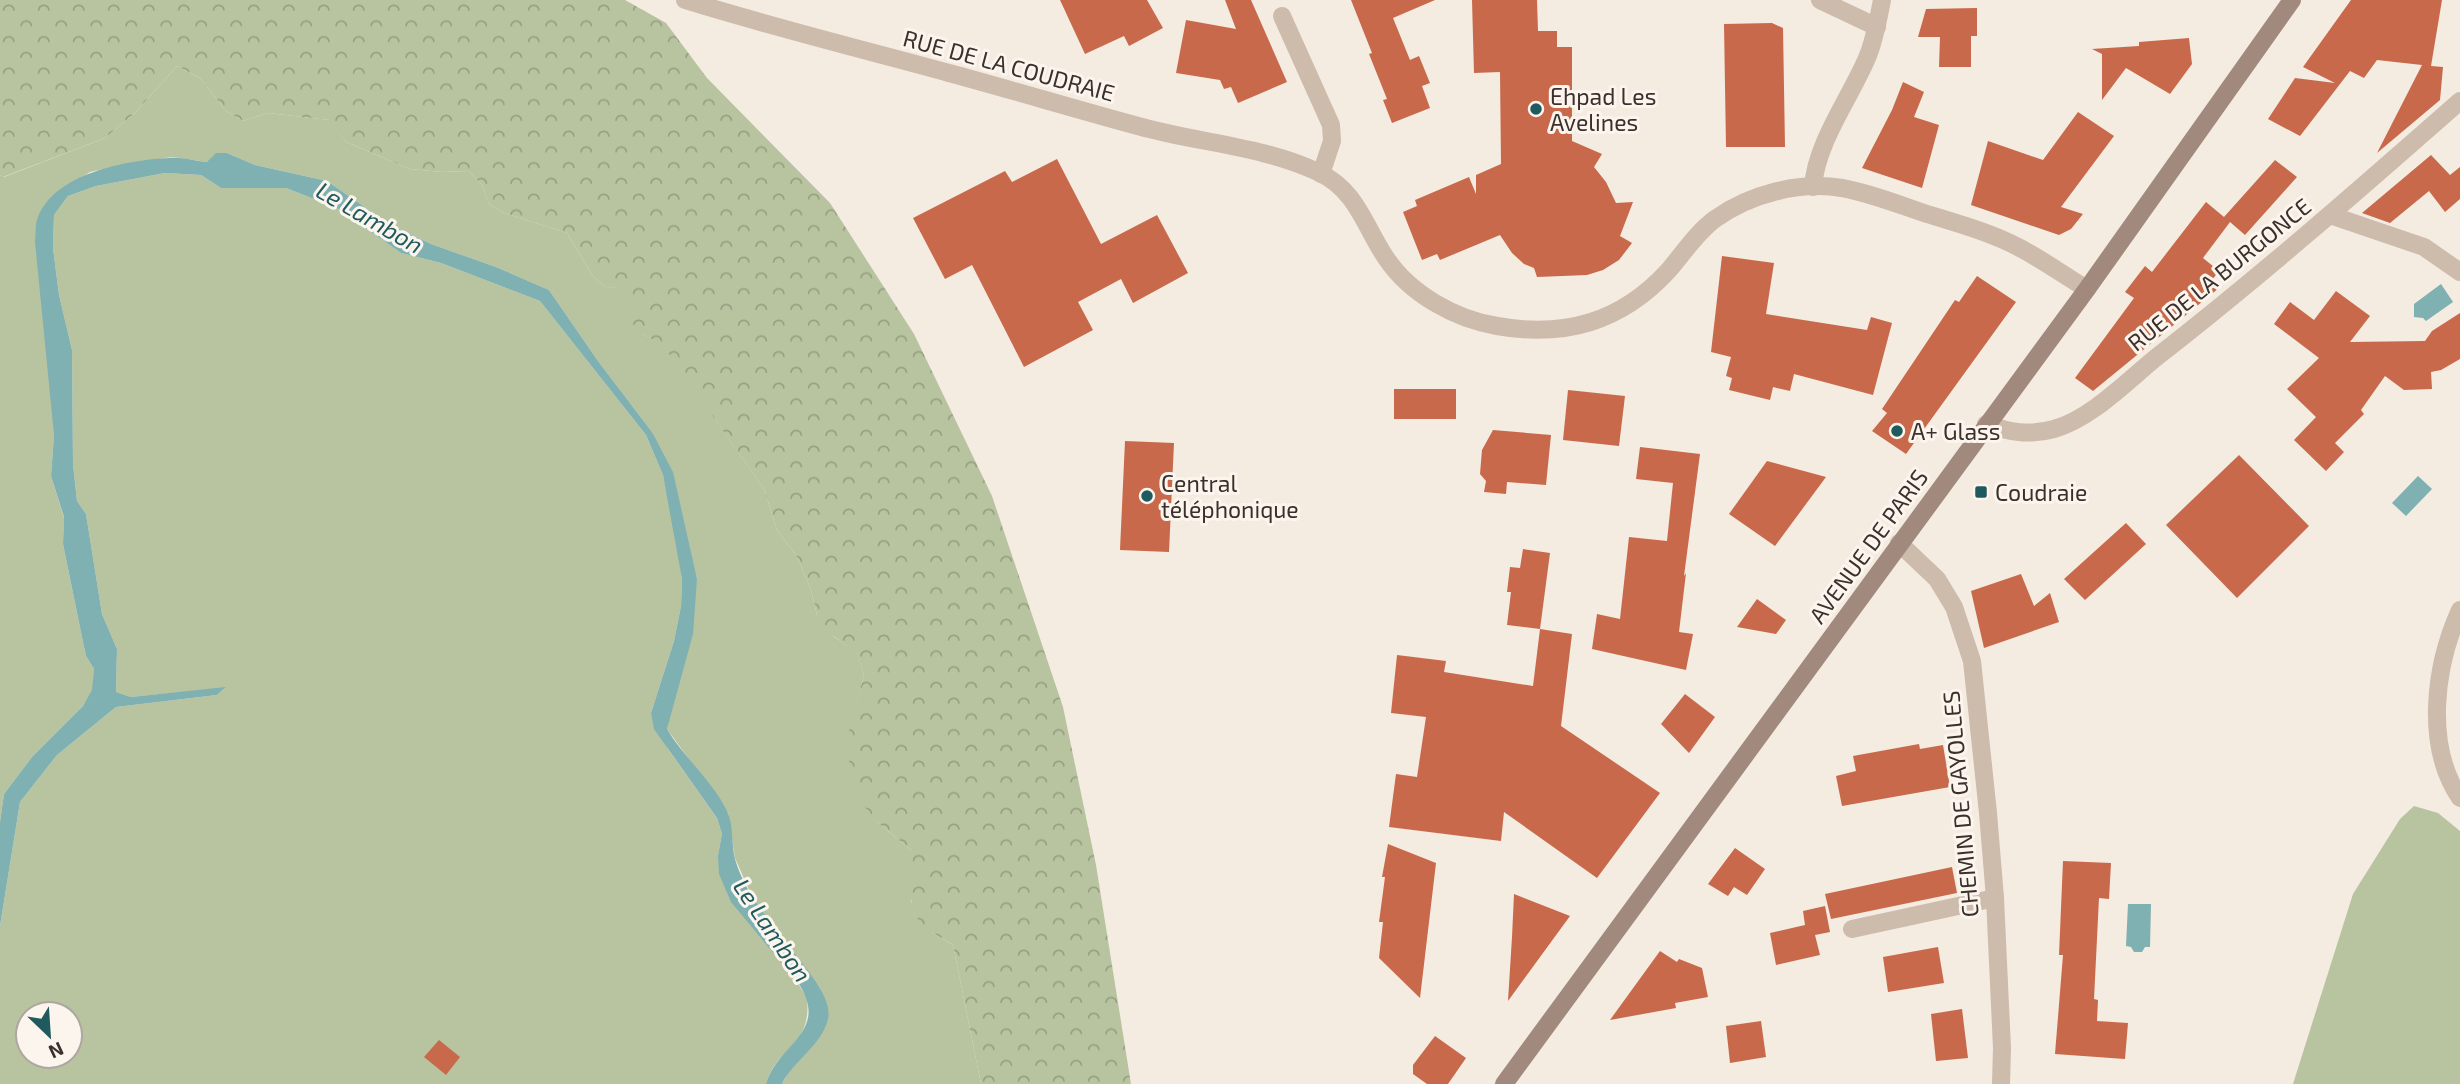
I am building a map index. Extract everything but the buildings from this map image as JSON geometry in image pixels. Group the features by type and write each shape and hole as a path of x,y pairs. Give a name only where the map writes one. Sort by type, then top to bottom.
{"main road":[{"name":"AVENUE DE PARIS","path":"1504,1084 2087,289 2292,0"}],"street":[{"name":"RUE DE LA COUDRAIE","path":"685,0 759,23 1144,128 1264,155 1321,174 1335,181 1359,209 1387,261 1432,301 1449,311 1496,326 1558,328 1607,318 1633,303 1654,286 1706,226 1719,216 1766,194 1813,187 1840,188 1875,196 1988,234 2021,248 2087,289"},
{"path":"1820,0 1877,27"},
{"path":"1813,187 1816,163 1868,57 1882,0"},
{"path":"1282,16 1331,125 1332,141 1321,174"},
{"name":"RUE DE LA BURGONCE","path":"1986,424 2009,432 2022,433 2055,429 2089,412 2224,304 2460,101"},
{"path":"2330,215 2424,247 2460,272"},
{"name":"CHEMIN DE GAYOLLES","path":"1899,543 1937,579 1954,607 1972,662 1995,898 2002,1048 2001,1084"},
{"path":"2460,610 2452,626 2438,697 2438,725 2445,771 2460,798"},
{"path":"1852,929 1995,898"}],"green space":[{"path":"0,0 625,0 666,23 707,78 830,203 914,334 992,496 1063,707 1096,865 1131,1084 981,1084 953,945 929,930 917,918 911,895 911,850 877,822 860,801 850,782 848,734 864,675 857,652 824,630 797,557 777,530 764,489 662,344 644,335 632,323 632,289 605,287 592,275 567,233 504,213 489,204 482,185 469,171 410,169 346,142 329,120 268,113 243,121 226,111 200,78 177,66 135,113 105,138 3,177 0,175"},
{"path":"177,66 200,78 226,111 243,121 268,113 330,120 346,142 410,169 469,171 482,185 489,204 504,213 567,233 592,275 605,287 632,288 644,335 662,343 764,489 777,530 797,557 811,590 817,615 834,637 857,651 864,675 849,734 877,822 911,850 911,902 933,933 953,945 981,1084 782,1084 827,1005 818,985 753,899 735,858 728,813 667,729 697,579 652,432 549,290 496,267 431,244 389,224 327,181 255,165 227,153 207,162 172,157 90,172 49,200 54,435 51,476 64,518 63,544 86,656 94,669 93,690 83,706 32,757 4,794 0,822 0,175 4,177 105,138 135,113"},
{"path":"165,173 201,175 221,188 286,188 337,208 401,253 441,263 540,301 646,435 663,475 678,545 682,579 681,606 674,641 651,713 668,749 717,818 722,834 718,855 807,998 804,1027 771,1071 766,1084 0,1084 0,926 20,802 57,755 116,707 217,695 225,688 131,697 116,692 117,649 102,614 86,514 77,501 73,464 72,350 59,295 53,248 54,215 68,196 96,186"},
{"path":"2414,806 2438,813 2460,831 2460,1084 2293,1084 2353,894 2400,819"}],"water":[{"name":"Le Lambon","path":"216,153 227,153 255,165 327,181 389,224 431,244 496,267 549,290 652,432 673,472 697,579 693,634 667,729 727,811 735,859 760,909 818,984 827,1002 828,1019 825,1028 782,1084 766,1084 780,1058 805,1027 807,1001 799,984 731,902 719,874 718,855 722,834 717,818 654,729 651,713 674,641 681,606 682,579 663,475 646,435 540,301 441,263 401,253 337,208 286,188 221,188 201,175 165,173 96,186 68,196 54,215 53,248 59,295 72,350 73,464 77,501 86,514 102,614 117,649 116,692 131,697 226,687 217,695 116,707 57,755 20,802 0,926 0,822 4,794 32,757 83,706 92,690 94,669 86,656 63,544 64,517 51,476 54,435 35,242 37,220 45,204 58,191 93,172 152,159 179,158 207,162"},
{"path":"2441,284 2453,302 2426,321 2414,317 2414,304"},
{"path":"2418,476 2432,489 2406,516 2392,503"},
{"path":"2128,904 2151,904 2150,947 2145,947 2142,952 2134,952 2131,947 2126,946"}],"place":[{"name":"Ehpad Les Avelines","path":"1536,109"},
{"name":"A+ Glass","path":"1897,431"},
{"name":"Coudraie","path":"1981,492"},
{"name":"Central téléphonique","path":"1147,496"}]}
